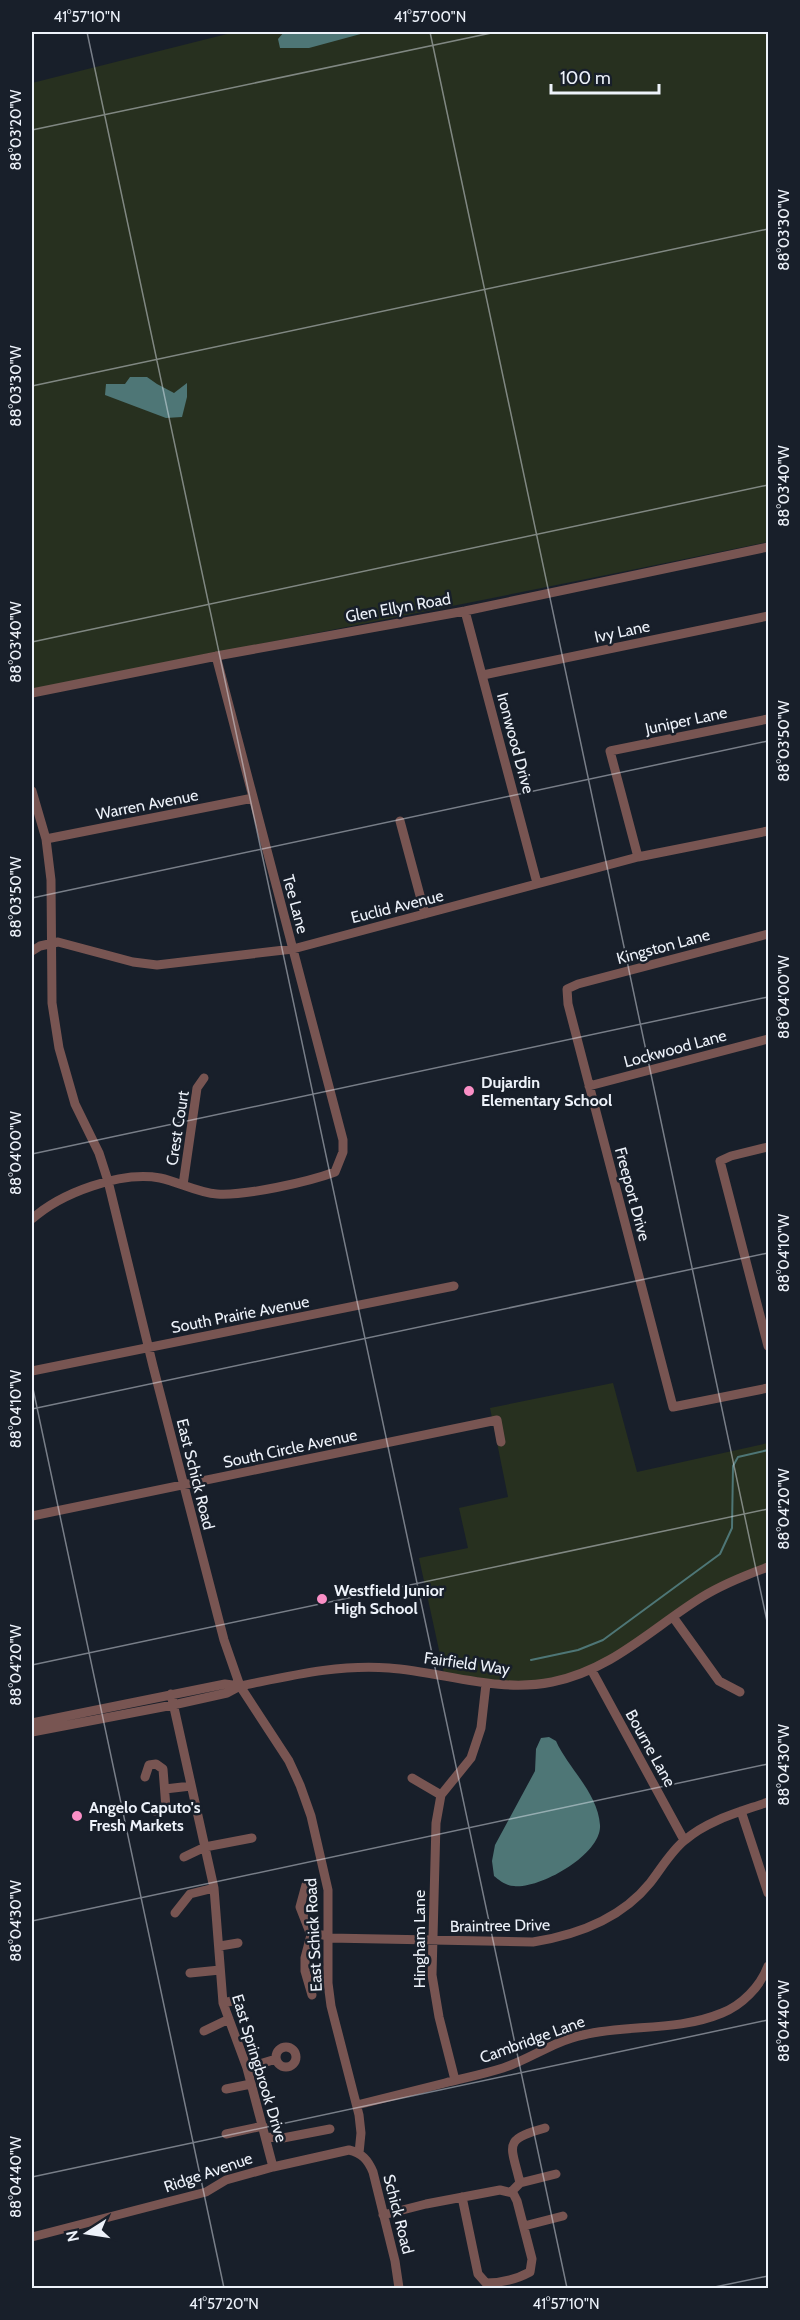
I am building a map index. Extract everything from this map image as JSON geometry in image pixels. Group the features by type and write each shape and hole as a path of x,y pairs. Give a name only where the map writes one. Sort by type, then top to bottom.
{"street":[{"name":"Glen Ellyn Road","path":"32,693 465,610 768,547"},
{"name":"Ironwood Drive","path":"465,610 537,883"},
{"name":"Ivy Lane","path":"483,675 768,616"},
{"name":"Tee Lane","path":"183,1185 216,1194 236,1194 320,1177 334,1172 343,1152 343,1140 216,656"},
{"name":"Juniper Lane","path":"638,857 610,752 768,719"},
{"name":"East Schick Road","path":"32,790 46,839 51,889 52,1003 62,1061 75,1104 99,1154 108,1181 148,1347 224,1640 240,1686 284,1754 304,1795 311,1816 326,1879 331,2006 357,2105 361,2133 359,2152"},
{"name":"Warren Avenue","path":"46,839 253,798"},
{"path":"400,821 425,914"},
{"name":"Euclid Avenue","path":"51,943 157,965 293,949 638,857 768,831"},
{"name":"Kingston Lane","path":"567,989 578,984 768,934"},
{"path":"32,951 51,943"},
{"name":"Freeport Drive","path":"567,989 568,1004 673,1407 768,1388"},
{"name":"Lockwood Lane","path":"590,1086 768,1039"},
{"name":"Crest Court","path":"183,1185 196,1088 204,1078"},
{"path":"768,1147 720,1161 768,1346"},
{"path":"32,1219 59,1201 108,1181 138,1176 183,1185"},
{"name":"South Prairie Avenue","path":"32,1371 454,1286"},
{"name":"South Circle Avenue","path":"32,1516 497,1420 501,1442"},
{"name":"Fairfield Way","path":"32,1732 173,1705 227,1693 240,1686 312,1671 365,1667 410,1670 486,1684 536,1684 592,1671 721,1587 768,1567"},
{"path":"673,1617 719,1681 740,1692"},
{"name":"Bourne Lane","path":"592,1671 684,1840"},
{"name":"Fairfield Way","path":"32,1723 225,1684 240,1686"},
{"name":"Hingham Lane","path":"455,2080 434,1994 432,1941 436,1823 441,1795 471,1758 481,1728 486,1684"},
{"name":"East Springbrook Drive","path":"171,1694 214,1888 223,2003 247,2068 267,2137 273,2167"},
{"path":"145,1777 149,1765 156,1764 163,1769 166,1808 155,1811"},
{"path":"412,1778 441,1795"},
{"path":"165,1789 191,1786"},
{"name":"Braintree Drive","path":"311,1935 324,1935 329,1938 432,1941 533,1942 557,1939 582,1931 611,1916 638,1895 684,1840 713,1822 768,1802"},
{"path":"741,1811 768,1893"},
{"path":"184,1857 205,1847 252,1838"},
{"path":"306,1885 300,1907 311,1935 305,1958 305,1971 312,1995"},
{"path":"175,1913 190,1893 214,1888"},
{"path":"220,1946 238,1944"},
{"name":"Cambridge Lane","path":"357,2105 510,2065 581,2035 610,2030 654,2029 683,2025 713,2017 738,2004 765,1983 768,1966"},
{"path":"190,1973 220,1970"},
{"path":"223,2003 241,1999"},
{"path":"204,2031 229,2019"},
{"path":"247,2068 276,2059"},
{"path":"226,2089 251,2084"},
{"path":"226,2134 263,2126"},
{"path":"520,2183 512,2146 514,2140 519,2135 545,2128"},
{"path":"267,2137 284,2138 330,2129"},
{"name":"Ridge Avenue","path":"32,2237 206,2192 226,2180 273,2167 341,2150 359,2152"},
{"name":"Schick Road","path":"359,2152 374,2172 397,2288"},
{"path":"511,2192 520,2183 556,2174"},
{"path":"383,2215 462,2197 503,2190 511,2192 517,2201 532,2259 530,2272 497,2283 486,2283 478,2274 462,2197"},
{"path":"524,2226 563,2216"}],"shaded area":[{"path":"235,32 768,32 768,542 32,690 32,83"},
{"path":"284,32 368,32 309,48 280,48 278,39"},
{"path":"130,377 147,377 174,393 187,383 187,397 182,417 166,418 105,395 106,384 125,384"},
{"path":"613,1383 637,1472 768,1443 768,1565 743,1573 590,1668 540,1682 515,1683 444,1673 419,1558 468,1548 459,1508 508,1497 490,1408"},
{"path":"549,1737 556,1741 594,1802 600,1825 598,1836 581,1858 568,1868 539,1882 508,1885 494,1876 492,1861 495,1845 535,1771 536,1749 541,1738"}],"waterway":[{"path":"531,1660 578,1650 603,1640 720,1554 732,1528 733,1466 738,1457 768,1450"}],"place":[{"name":"Dujardin Elementary School","path":"469,1091"},
{"name":"Westfield Junior High School","path":"322,1599"},
{"name":"Angelo Caputo's Fresh Markets","path":"77,1816"}]}
